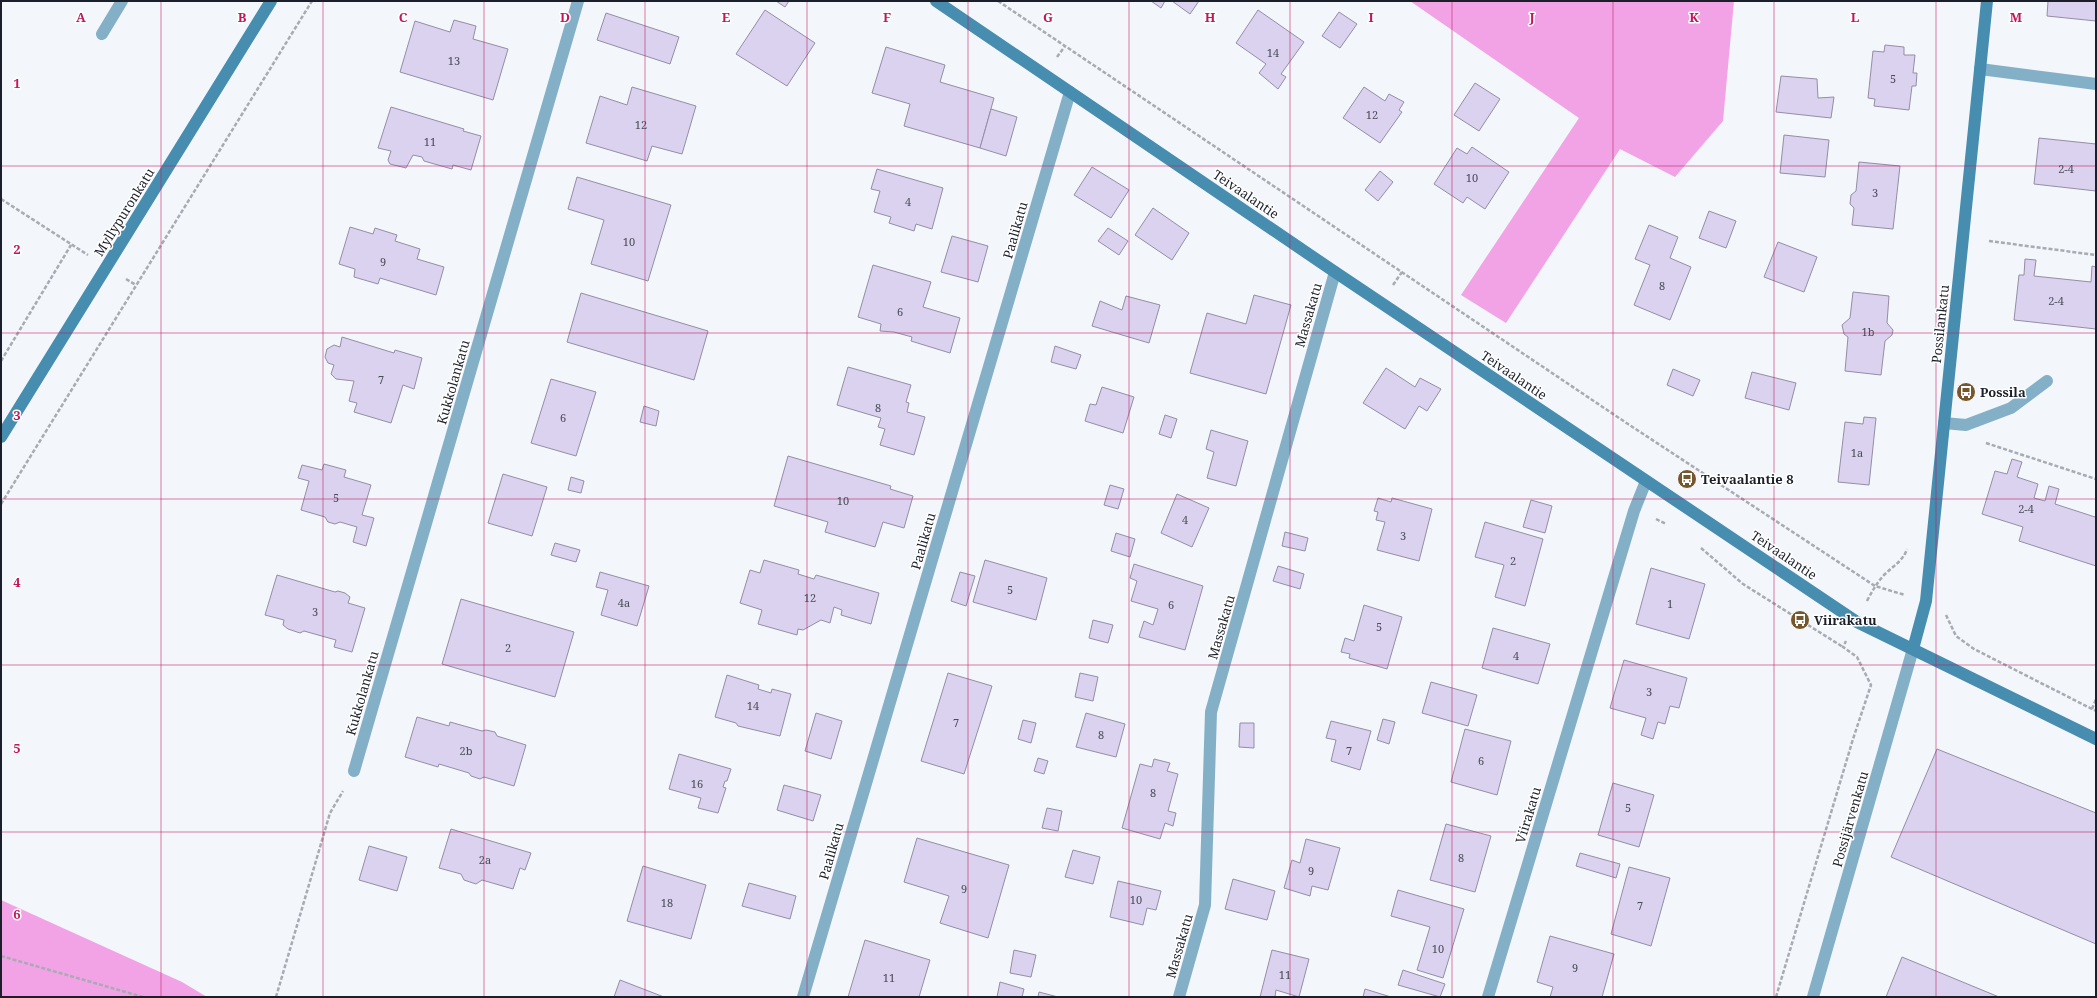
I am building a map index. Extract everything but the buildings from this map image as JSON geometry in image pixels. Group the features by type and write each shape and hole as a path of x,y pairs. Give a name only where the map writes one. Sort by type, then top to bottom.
{"main road":[{"name":"Myllypuronkatu","path":"1,437 270,1"},
{"name":"Teivaalantie","path":"936,1 1335,272 1857,622 2096,739"},
{"name":"Possilankatu","path":"1913,649 1926,601 1988,1"}],"street":[{"path":"102,34 122,1"},
{"name":"Kukkolankatu","path":"354,771 578,1"},
{"path":"1980,69 2096,84"},
{"name":"Paalikatu","path":"803,997 1070,92"},
{"name":"Massakatu","path":"1179,997 1205,905 1211,712 1335,272"},
{"path":"1944,423 1966,425 2011,408 2046,381"},
{"name":"Viirakatu","path":"1488,997 1634,511 1646,481"},
{"name":"Possijärvenkatu","path":"1813,997 1913,649"}],"path":[{"path":"1,504 312,1"},
{"path":"998,1 1622,419 1875,586 1926,601 1945,612 1956,636 1974,650 2096,710"},
{"path":"1,199 136,285"},
{"path":"1989,241 2096,255"},
{"path":"1,361 71,245"},
{"path":"1966,425 1980,442 2096,479"},
{"path":"1634,511 1670,526"},
{"path":"1701,547 1743,584 1858,657 1871,685 1852,739 1776,997"},
{"path":"1843,647 1875,586"},
{"path":"2092,709 2096,699"},
{"path":"276,997 330,813 354,771"},
{"path":"1,956 143,997"}],"shaded area":[{"path":"1410,1 1734,1 1723,121 1675,177 1620,149 1506,323 1461,295 1579,118"},
{"path":"1,900 182,982 207,997 1,997"}],"place":[{"name":"Possila","path":"1966,392"},
{"name":"Teivaalantie 8","path":"1687,479"},
{"name":"Viirakatu","path":"1800,620"}]}
